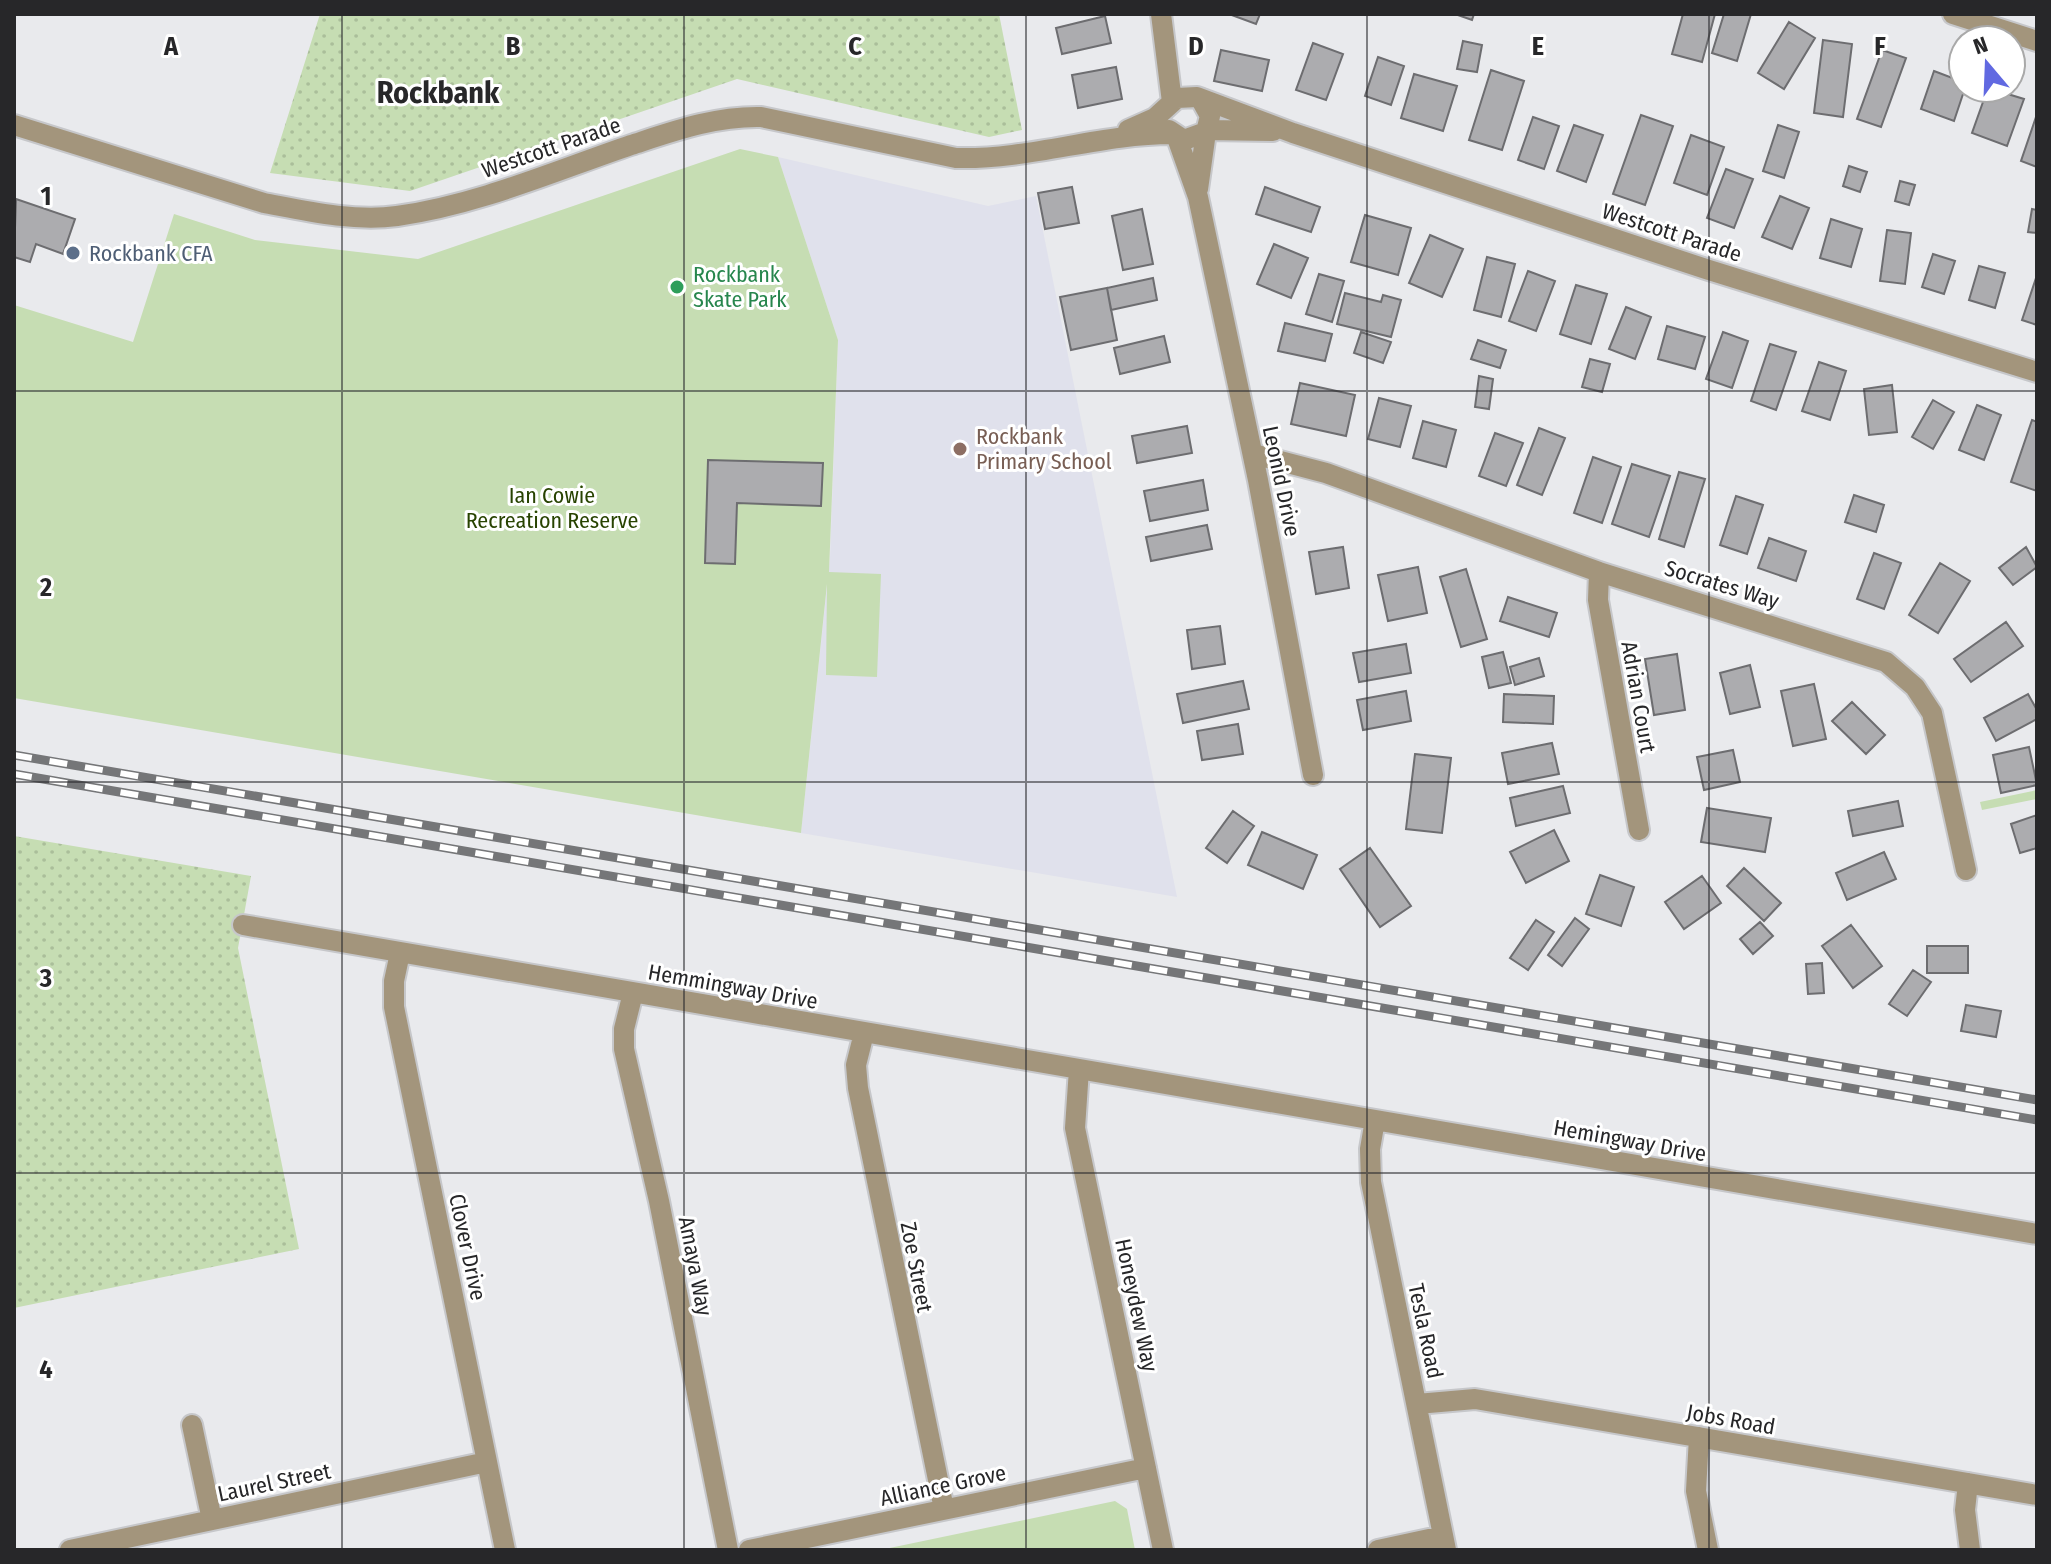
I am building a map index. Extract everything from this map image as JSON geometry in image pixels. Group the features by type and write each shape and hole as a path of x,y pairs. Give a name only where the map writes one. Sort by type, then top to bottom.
{"street":[{"path":"1161,14 1170,105 1166,122 1175,136 1192,140 1206,131 1209,109 1198,98 1166,44"},
{"path":"1953,14 2037,41"},
{"path":"1170,105 1183,96 1198,98"},
{"name":"Westcott Parade","path":"1198,98 1293,133 1709,270 2037,372"},
{"name":"Westcott Parade","path":"1109,137 1155,118 1170,105"},
{"name":"Westcott Parade","path":"14,125 264,203 305,211 393,217 460,203 669,133 733,117 761,117 956,158 988,159 1109,137 1175,136"},
{"name":"Westcott Parade","path":"1206,131 1232,127 1293,133"},
{"name":"Leonid Drive","path":"1198,197 1206,131"},
{"name":"Leonid Drive","path":"1175,136 1198,197 1253,454 1313,775"},
{"name":"Socrates Way","path":"1253,454 1326,473 1599,572 1886,662 1915,687 1932,713 1966,870"},
{"name":"Socrates Way","path":"1258,480 1278,476 1318,477 1326,473"},
{"name":"Adrian Court","path":"1599,572 1598,600 1639,830"},
{"name":"Hemmingway Drive","path":"243,925 1215,1093"},
{"name":"Clover Drive","path":"400,953 394,981 394,1007 505,1550"},
{"name":"Amaya Way","path":"633,993 624,1029 624,1049 659,1201 728,1550"},
{"name":"Zoe Street","path":"864,1033 856,1065 858,1088 944,1509"},
{"name":"Honeydew Way","path":"1079,1069 1075,1128 1163,1550"},
{"name":"Hemingway Drive","path":"1215,1093 2037,1234"},
{"name":"Tesla Road","path":"1375,1120 1370,1149 1371,1182 1444,1543"},
{"name":"Jobs Road","path":"1417,1404 1475,1399 2037,1495"},
{"path":"192,1425 212,1520"},
{"path":"1699,1437 1696,1491 1708,1550"},
{"name":"Laurel Street","path":"70,1550 487,1462"},
{"name":"Alliance Grove","path":"749,1550 1146,1468"},
{"path":"1968,1483 1965,1510 1970,1550"},
{"path":"1378,1550 1444,1543"}],"shaded area":[{"name":"Rockbank Primary School","path":"778,157 988,206 1036,196 1177,897 801,833 830,558 838,340"}],"green space":[{"path":"320,14 999,14 1022,130 989,137 737,79 410,191 270,173"},
{"name":"Ian Cowie Recreation Reserve","path":"740,149 778,157 838,340 829,572 881,574 877,677 826,675 827,584 801,833 14,698 14,305 133,342 174,214 255,240 418,259"},
{"path":"2037,790 2037,799 1982,810 1980,802"},
{"path":"14,836 251,876 238,948 299,1249 14,1308"},
{"path":"1115,1501 1127,1509 1135,1550 880,1550"}],"building":[{"path":"1229,14 1260,14 1256,24"},
{"path":"1455,14 1474,14 1472,20"},
{"path":"1683,14 1715,14 1702,62 1672,54"},
{"path":"1724,14 1751,14 1737,61 1712,53"},
{"path":"1105,16 1111,43 1062,54 1056,28"},
{"path":"1789,22 1815,38 1784,89 1758,73"},
{"path":"1823,40 1852,44 1843,117 1814,113"},
{"path":"1463,41 1482,45 1477,72 1457,69"},
{"path":"1313,43 1343,54 1326,100 1296,90"},
{"path":"1221,50 1269,60 1262,91 1214,81"},
{"path":"1882,50 1906,58 1881,127 1857,119"},
{"path":"1378,57 1404,66 1391,105 1365,96"},
{"path":"1116,67 1122,99 1078,108 1072,75"},
{"path":"1491,70 1524,81 1502,150 1469,140"},
{"path":"1934,71 1947,76 1947,104 1960,104 1954,121 1921,109"},
{"path":"1414,74 1457,86 1443,131 1401,118"},
{"path":"1982,104 2022,104 2007,146 1972,133"},
{"path":"2037,114 2037,167 2021,161"},
{"path":"1641,115 1673,126 1645,205 1613,194"},
{"path":"1533,117 1559,126 1544,169 1518,160"},
{"path":"1574,125 1603,135 1586,182 1557,171"},
{"path":"1778,125 1799,132 1784,178 1763,171"},
{"path":"1691,135 1724,147 1707,195 1674,183"},
{"path":"1849,166 1867,172 1860,192 1843,186"},
{"path":"1726,169 1753,179 1734,228 1707,218"},
{"path":"1900,181 1915,185 1909,205 1895,201"},
{"path":"1072,187 1079,223 1045,229 1038,193"},
{"path":"1265,187 1320,207 1311,232 1256,214"},
{"path":"1780,196 1809,208 1792,249 1762,237"},
{"path":"16,199 75,219 63,254 36,244 30,262 14,257"},
{"path":"1142,209 1153,264 1123,270 1112,216"},
{"path":"2032,209 2037,210 2037,233 2028,232"},
{"path":"1365,215 1411,228 1398,275 1351,262"},
{"path":"1831,219 1862,229 1851,267 1820,258"},
{"path":"1887,230 1911,233 1905,284 1880,281"},
{"path":"1430,235 1463,249 1442,297 1409,283"},
{"path":"1274,244 1308,258 1291,298 1257,284"},
{"path":"1933,254 1955,261 1944,294 1922,287"},
{"path":"1487,257 1515,264 1501,317 1474,310"},
{"path":"1979,266 2005,273 1995,308 1969,300"},
{"path":"1528,271 1555,281 1536,331 1509,321"},
{"path":"1319,274 1344,281 1332,322 1306,314"},
{"path":"2037,275 2037,325 2022,320"},
{"path":"1153,278 1157,300 1111,310 1107,288"},
{"path":"1576,285 1607,294 1591,344 1560,334"},
{"path":"1107,288 1117,340 1071,350 1060,297"},
{"path":"1345,293 1381,302 1383,295 1401,300 1391,337 1337,324"},
{"path":"1626,307 1651,317 1635,359 1609,349"},
{"path":"1285,323 1332,334 1325,361 1278,351"},
{"path":"1667,326 1705,337 1695,369 1658,359"},
{"path":"1361,332 1391,342 1383,363 1354,353"},
{"path":"1723,332 1748,341 1732,388 1706,379"},
{"path":"1164,336 1170,362 1120,374 1114,348"},
{"path":"1478,340 1506,350 1500,368 1471,359"},
{"path":"1770,344 1796,352 1776,410 1751,401"},
{"path":"1590,359 1610,364 1602,392 1582,387"},
{"path":"1819,362 1846,371 1830,420 1802,411"},
{"path":"1479,376 1493,379 1489,409 1475,407"},
{"path":"1300,383 1355,395 1346,436 1291,424"},
{"path":"1892,385 1897,432 1869,435 1864,389"},
{"path":"1379,398 1411,406 1400,447 1368,439"},
{"path":"1933,400 1954,412 1933,449 1912,437"},
{"path":"1977,405 2001,415 1984,460 1959,450"},
{"path":"2032,420 2037,422 2037,491 2011,482"},
{"path":"1423,421 1456,430 1446,467 1413,458"},
{"path":"1187,426 1192,453 1137,463 1132,436"},
{"path":"1539,428 1565,438 1542,495 1517,485"},
{"path":"1495,433 1523,443 1506,486 1479,476"},
{"path":"1593,457 1621,467 1602,523 1574,513"},
{"path":"708,460 823,463 821,506 737,503 735,564 705,563"},
{"path":"1632,464 1670,476 1649,537 1612,524"},
{"path":"1679,472 1705,479 1684,547 1659,539"},
{"path":"1203,480 1208,510 1150,521 1144,491"},
{"path":"1854,495 1884,505 1876,532 1845,522"},
{"path":"1736,496 1763,505 1747,554 1720,545"},
{"path":"1207,525 1212,549 1151,561 1146,537"},
{"path":"1769,538 1806,551 1796,581 1758,568"},
{"path":"1343,547 1349,588 1316,594 1309,552"},
{"path":"2026,547 2037,567 2013,585 1999,568"},
{"path":"1874,553 1901,563 1884,609 1857,599"},
{"path":"1940,563 1970,581 1938,633 1909,615"},
{"path":"1418,567 1427,613 1388,621 1378,575"},
{"path":"1466,569 1487,639 1461,647 1440,577"},
{"path":"1508,597 1557,613 1549,637 1500,621"},
{"path":"2006,622 2023,646 1971,682 1954,659"},
{"path":"1220,626 1225,664 1192,669 1187,630"},
{"path":"1406,644 1411,673 1359,682 1353,653"},
{"path":"1503,652 1511,683 1489,688 1482,657"},
{"path":"1677,654 1685,710 1654,715 1645,659"},
{"path":"1539,658 1544,676 1515,685 1510,667"},
{"path":"1750,665 1760,707 1730,714 1720,673"},
{"path":"1243,681 1249,709 1183,723 1177,694"},
{"path":"1814,684 1826,739 1793,746 1781,691"},
{"path":"1406,691 1411,721 1363,730 1357,700"},
{"path":"1504,694 1554,696 1553,724 1503,722"},
{"path":"2028,694 2037,710 2037,719 1996,741 1984,718"},
{"path":"1852,702 1885,735 1866,754 1832,721"},
{"path":"1238,724 1243,754 1202,760 1197,731"},
{"path":"1552,743 1559,774 1508,784 1502,753"},
{"path":"2029,747 2037,785 2001,793 1993,755"},
{"path":"1733,750 1740,782 1704,790 1697,757"},
{"path":"1415,754 1451,758 1442,833 1406,829"},
{"path":"1563,786 1570,813 1516,826 1510,798"},
{"path":"1898,801 1903,826 1853,836 1848,811"},
{"path":"1707,808 1771,818 1765,852 1701,842"},
{"path":"1233,811 1254,826 1227,863 1206,848"},
{"path":"2037,815 2037,848 2020,853 2011,824"},
{"path":"1554,830 1569,861 1526,883 1510,852"},
{"path":"1262,832 1317,855 1303,889 1248,865"},
{"path":"1370,848 1411,906 1380,927 1340,869"},
{"path":"1884,852 1896,879 1847,900 1836,873"},
{"path":"1744,868 1781,903 1764,921 1727,886"},
{"path":"1600,875 1634,887 1621,926 1586,914"},
{"path":"1702,876 1721,903 1684,929 1665,902"},
{"path":"1575,918 1589,929 1562,966 1548,955"},
{"path":"1536,920 1554,932 1528,970 1510,958"},
{"path":"1760,922 1773,936 1753,954 1740,939"},
{"path":"1851,925 1882,966 1853,988 1822,946"},
{"path":"1927,946 1968,946 1968,973 1927,973"},
{"path":"1822,963 1824,993 1808,994 1806,964"},
{"path":"1913,970 1931,982 1907,1016 1889,1004"},
{"path":"1966,1005 2001,1011 1996,1037 1961,1031"}],"railway":[{"path":"14,755 2037,1100"},
{"path":"14,774 2037,1120"}],"place":[{"name":"Rockbank CFA","path":"73,253"},
{"name":"Rockbank Skate Park","path":"677,287"},
{"name":"Rockbank Primary School","path":"960,449"}],"district":[{"name":"Rockbank","path":"438,93"}]}
